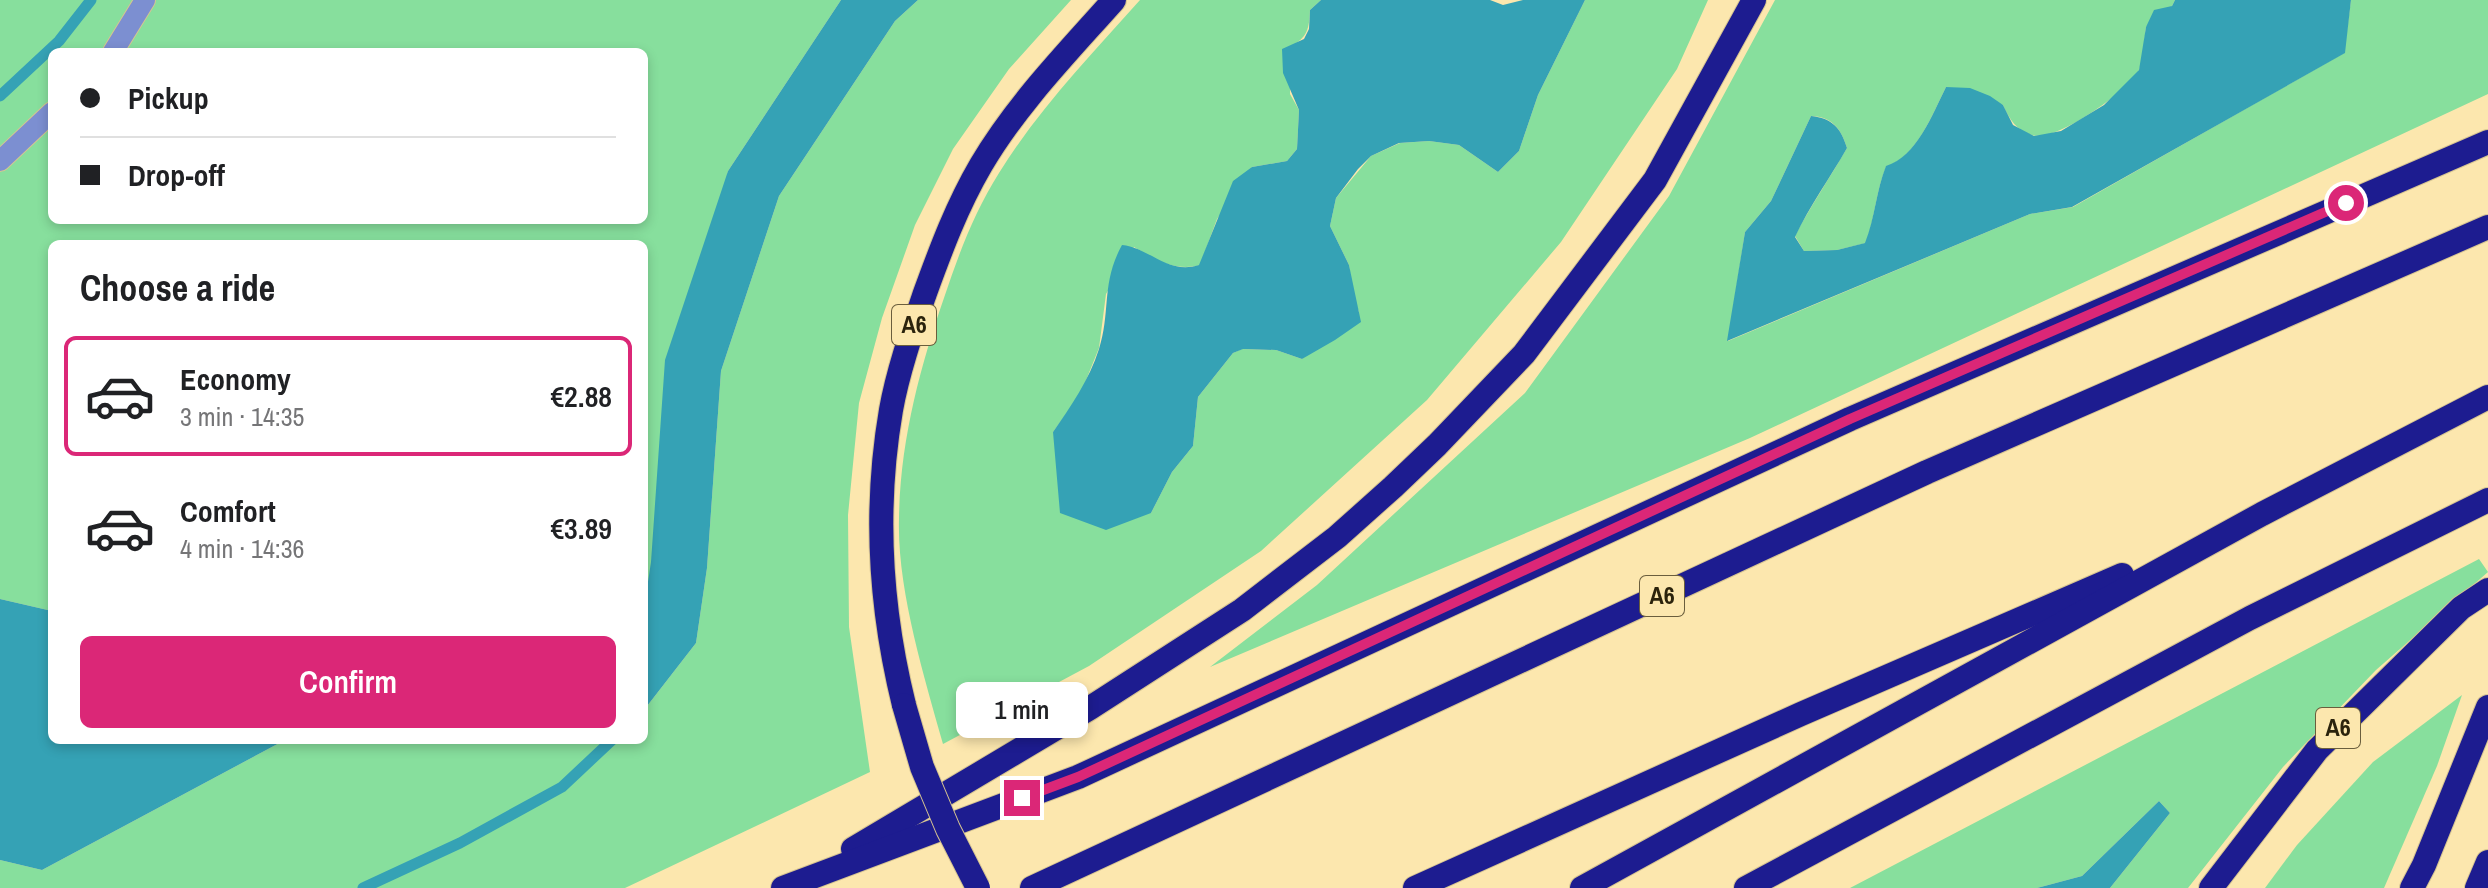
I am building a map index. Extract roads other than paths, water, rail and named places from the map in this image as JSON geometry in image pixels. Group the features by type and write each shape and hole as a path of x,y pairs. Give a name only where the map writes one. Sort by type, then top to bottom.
{"highway":[{"name":"A6","path":"978,888 948,829 922,767 904,705 884,610 880,518 891,409 913,328 945,237 981,165 1034,89 1114,0"},
{"path":"792,884 1174,655 1289,575 1393,487 1524,354 1655,180 1754,0"},
{"path":"792,884 1078,777 1850,419 2488,142"},
{"name":"A6","path":"1032,888 1927,472 2488,227"},
{"path":"1582,888 2262,514 2488,397"},
{"path":"1746,888 2250,618 2488,500"},
{"path":"1415,888 1801,714 2262,514"},
{"name":"A6","path":"2211,888 2317,750 2449,619 2488,590"},
{"path":"2412,888 2488,707"},
{"path":"2477,888 2488,862"},
{"name":"A6","path":"1041,888 1072,870"}],"street":[{"path":"115,48 145,0"},
{"path":"0,161 48,116"}],"water":[{"path":"841,0 918,0 895,21 779,196 721,371 707,568 696,643 648,705 648,582 665,360 728,171"},
{"path":"1321,0 1490,0 1503,5 1523,0 1585,0 1538,95 1519,151 1498,172 1459,145 1429,141 1399,143 1371,156 1336,198 1330,226 1349,265 1361,322 1302,359 1276,350 1243,349 1233,353 1198,397 1193,446 1172,472 1151,513 1106,530 1060,513 1053,432 1095,360 1103,335 1111,272 1122,245 1178,267 1199,265 1233,181 1252,167 1287,161 1297,149 1299,110 1283,73 1282,49 1304,39 1309,29 1310,10"},
{"path":"2175,0 2351,0 2345,53 2072,207 2030,214 1727,341 1745,232 1771,201 1811,116 1835,125 1847,148 1795,237 1804,251 1837,250 1865,243 1886,166 1897,161 1915,144 1946,87 1970,88 1990,96 2003,105 2013,125 2034,136 2061,131 2104,105 2139,70 2146,27 2154,10 2172,6"},
{"path":"0,599 48,610 48,744 278,744 42,870 0,860"},
{"path":"2159,801 2170,813 2110,888 2037,888 2082,876"}],"waterway":[{"path":"51,48 91,0"},
{"path":"0,96 48,51"},
{"path":"363,888 460,843 562,787 608,744"}]}
